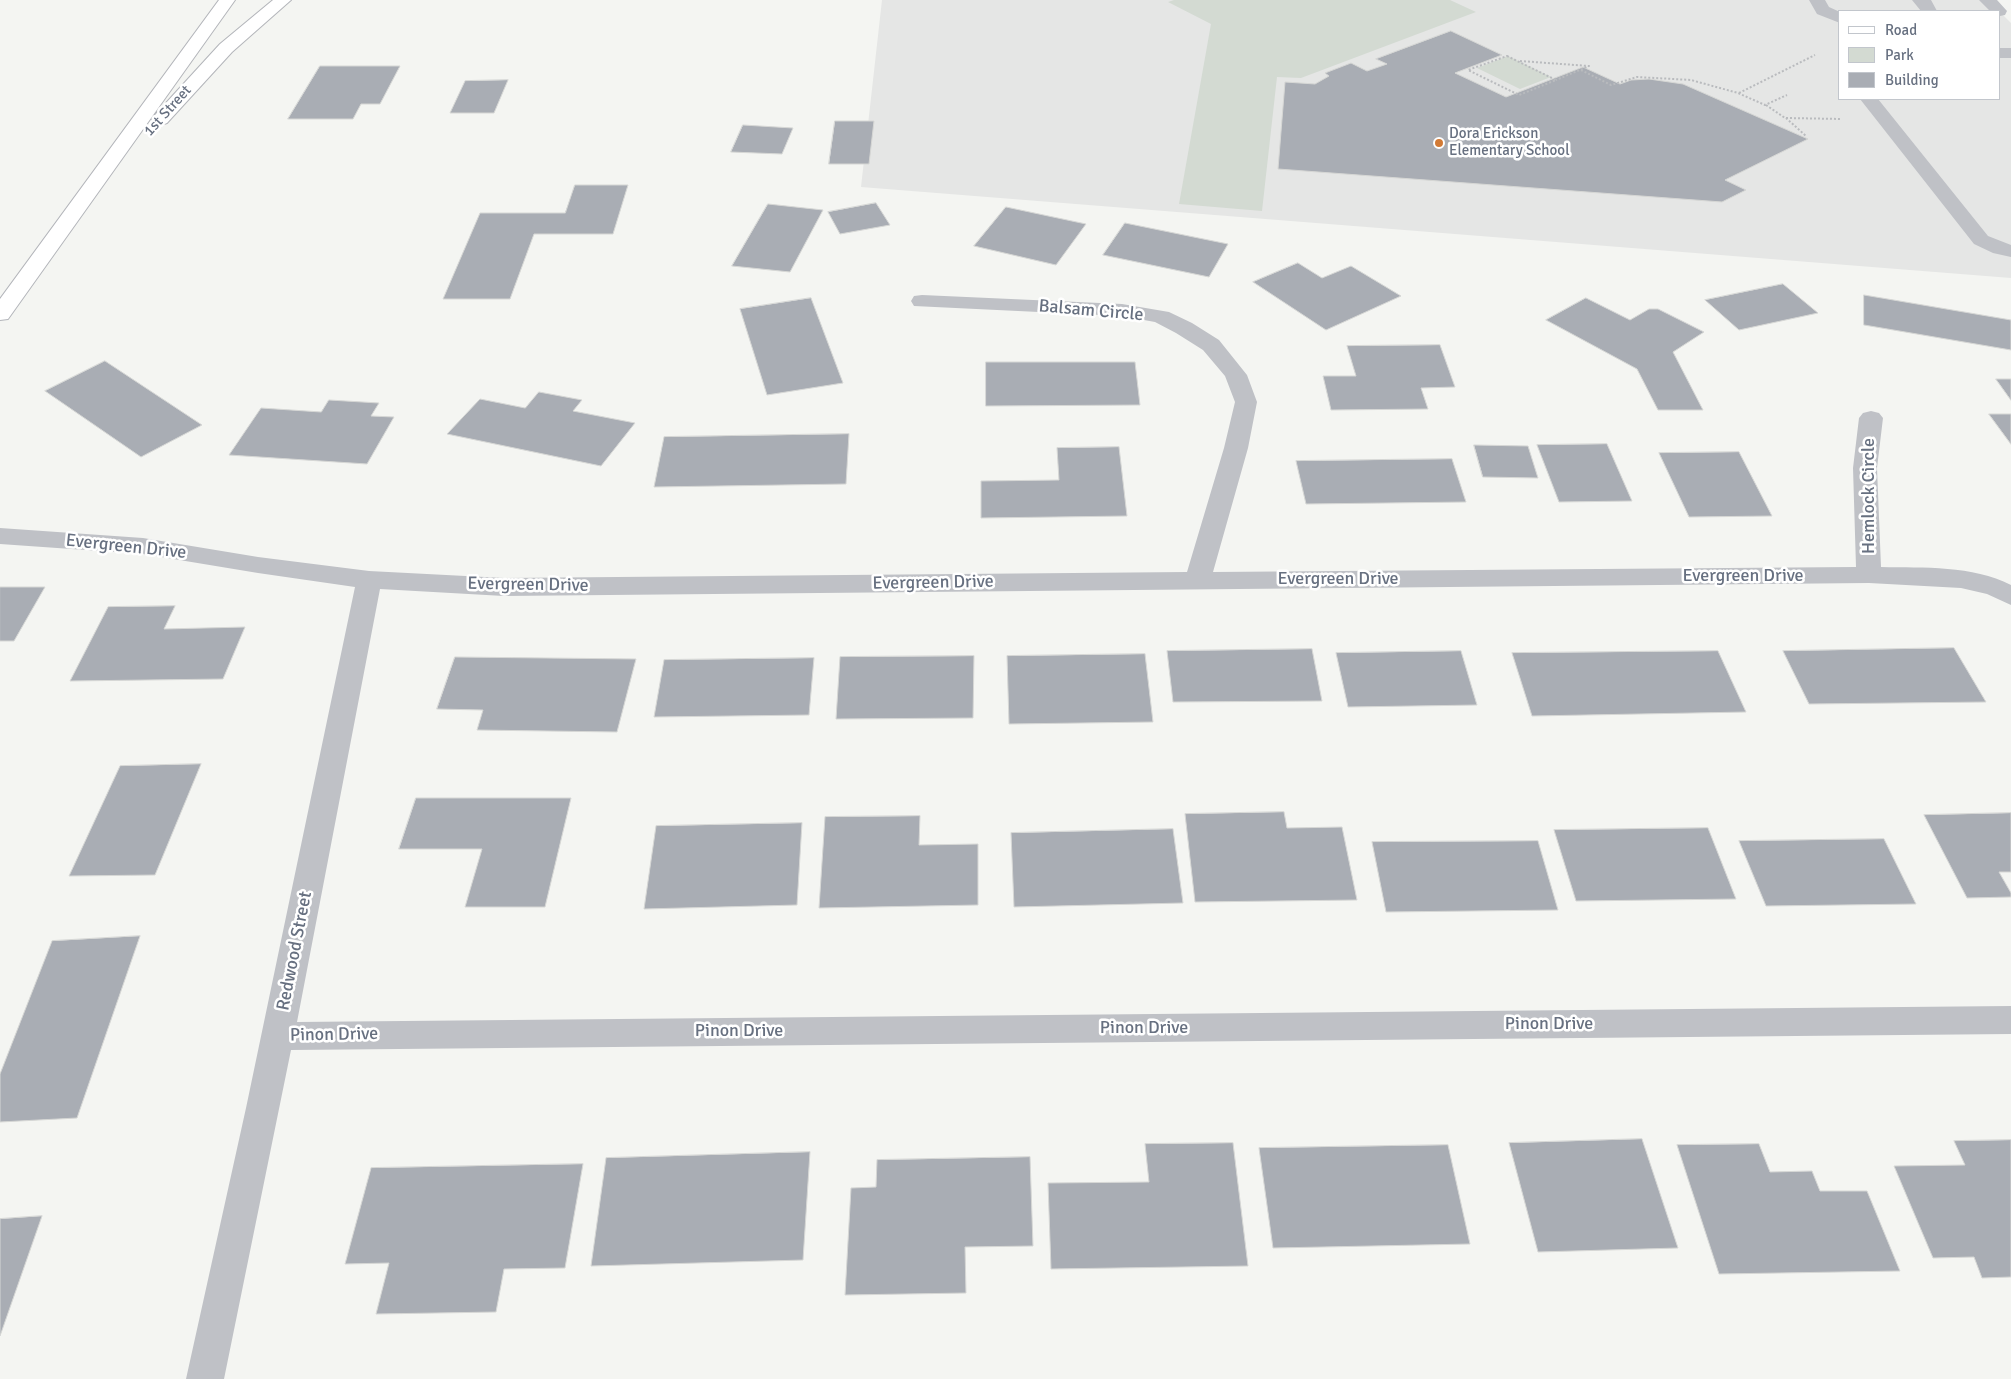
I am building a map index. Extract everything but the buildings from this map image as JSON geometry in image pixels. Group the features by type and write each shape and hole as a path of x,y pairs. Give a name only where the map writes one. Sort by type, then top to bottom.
{"main road":[{"name":"1st Street","path":"0,314 227,0"},
{"name":"1st Street","path":"62,230 226,48 284,0"}],"street":[{"path":"1817,0 1823,10 1838,17"},
{"path":"1920,0 1927,5 1929,10"},
{"path":"1987,0 1997,10"},
{"path":"2001,14 2011,23"},
{"path":"1870,100 1981,240 2000,249 2011,251"},
{"name":"Balsam Circle","path":"922,301 1122,310 1161,318 1184,328 1211,345 1236,375 1246,402 1236,448 1198,580"},
{"name":"Hemlock Circle","path":"1869,575 1865,468 1870,418"},
{"name":"Evergreen Drive","path":"0,536 142,546 258,565 369,580 504,587 1869,575 1965,579 1987,584 2011,596"},
{"name":"Redwood Street","path":"205,1379 278,1036 369,580"},
{"name":"Pinon Drive","path":"278,1036 2011,1020"}],"path":[{"path":"1738,94 1815,55"},
{"path":"1517,61 1589,66 1581,70 1519,95 1468,70 1508,56 1517,61 1556,80"},
{"path":"1581,70 1611,85 1637,77 1691,80 1738,94 1766,105 1806,136"},
{"path":"1766,105 1787,96"},
{"path":"1785,118 1850,120"}],"shaded area":[{"name":"Dora Erickson Elementary School","path":"882,0 1987,0 1998,10 1838,10 1838,100 2001,100 2001,13 2011,23 2011,278 861,187"}],"green space":[{"path":"1174,0 1450,0 1476,12 1301,78 1277,77 1262,211 1179,204 1211,24 1168,2"},
{"path":"1508,56 1551,77 1520,89 1477,68"}],"place":[{"name":"Dora Erickson Elementary School","path":"1439,143"}]}
